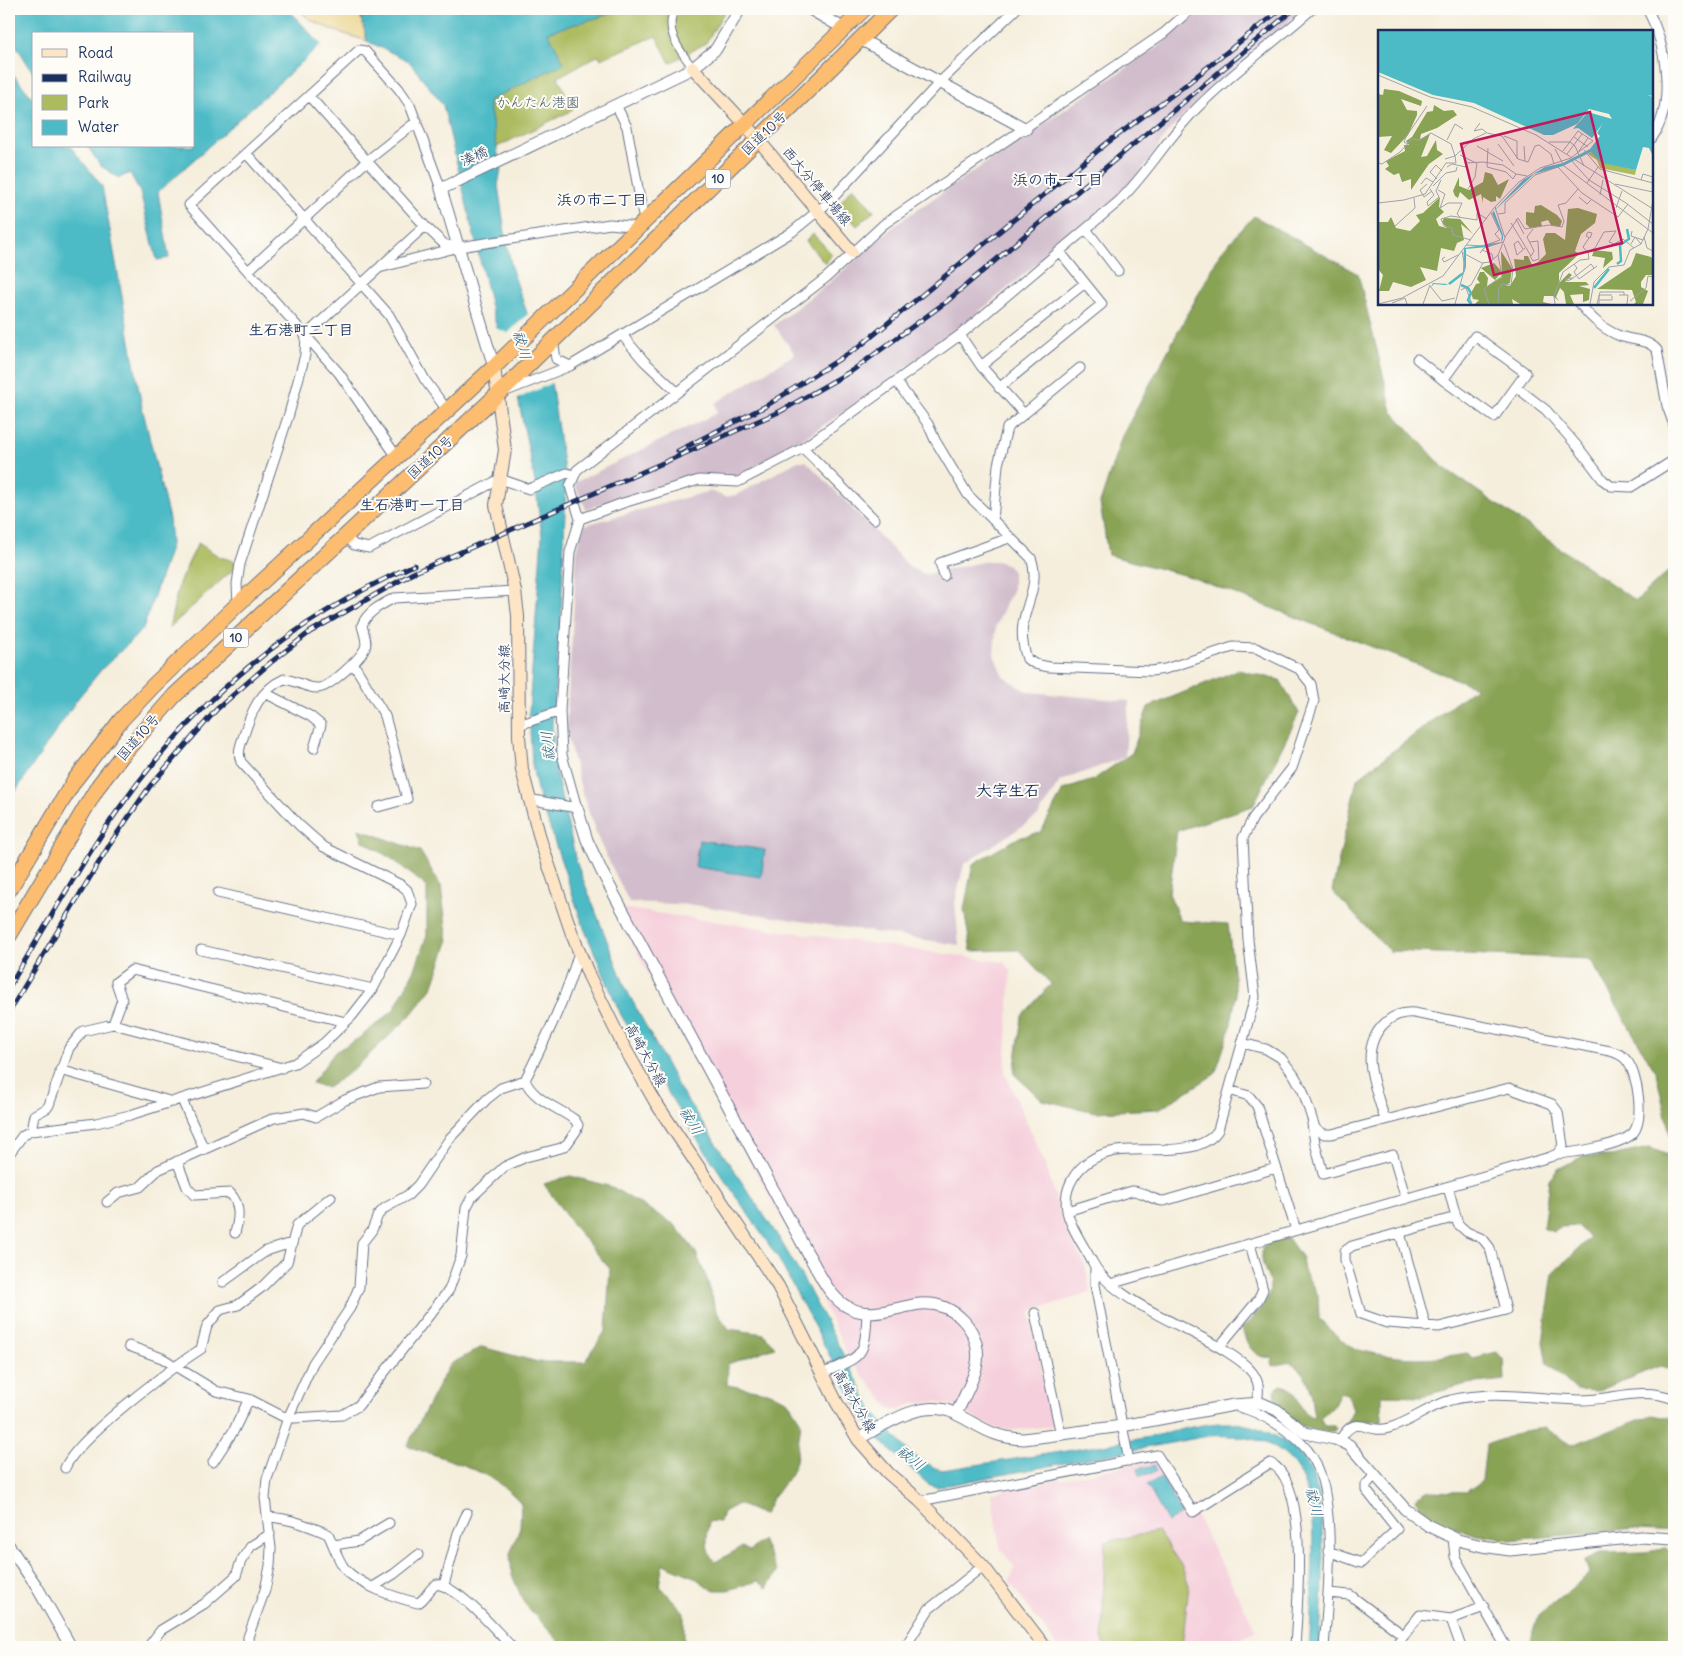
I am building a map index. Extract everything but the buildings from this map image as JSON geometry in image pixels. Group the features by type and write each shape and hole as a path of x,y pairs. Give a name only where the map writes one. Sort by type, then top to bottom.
{"highway":[{"name":"国道10号","path":"9,890 51,816 93,754 152,687 238,604 537,326 864,9"},
{"name":"国道10号","path":"9,936 70,830 123,754 175,695 498,393 513,385 549,344 891,9"}],"main road":[{"name":"西大分停車場線","path":"693,68 745,124 852,252"},
{"name":"高崎大分線","path":"499,362 498,393 504,436 496,504 515,591 520,642 521,760 533,800 551,875 579,952 612,1024 637,1072 679,1140 778,1286 825,1373 883,1468 920,1501 983,1566 1045,1647"}],"street":[{"name":"西大分停車場線","path":"675,9 670,22 671,33 693,68"},
{"name":"湊橋","path":"441,189 693,68 716,48 740,9"},
{"path":"810,9 843,28"},
{"path":"513,385 553,374 570,366 792,232 819,212 940,82 1016,9"},
{"path":"346,536 354,545 369,548 500,479 529,489 577,470 827,277 884,224 1026,129 1164,33 1191,9"},
{"path":"580,519 623,503 699,480 738,482 803,448 960,335 1060,252 1139,182 1175,132 1199,106 1312,9"},
{"path":"1647,9 1660,39 1665,89 1660,123 1653,136"},
{"path":"860,39 1026,129"},
{"path":"397,456 339,373 189,205 358,50 365,51 399,89 417,121 499,362"},
{"path":"309,96 425,226 444,244 459,248"},
{"path":"379,268 475,245 610,224 642,224 627,127 616,105"},
{"path":"248,271 368,160 417,121"},
{"path":"246,153 362,283 388,315 425,380 448,410"},
{"path":"238,604 240,564 291,405 305,355 306,334 425,226"},
{"path":"1086,229 1118,270"},
{"path":"999,388 1102,304 1060,252"},
{"path":"981,366 1085,283"},
{"path":"1581,305 1596,322 1610,331 1651,344 1657,350 1667,406 1674,425"},
{"path":"622,335 644,361 677,392"},
{"path":"960,335 981,366 1024,414"},
{"path":"1417,359 1443,380 1494,417 1526,373 1475,336 1443,380"},
{"path":"549,344 556,358 570,366"},
{"path":"993,520 998,465 1007,428 1080,368"},
{"path":"896,381 928,424 935,440 968,495 1009,538 1024,549 1035,568 1033,591 1023,624 1022,643 1026,659 1035,664 1079,670 1113,668 1151,671 1165,669 1233,647 1244,646 1265,651 1291,664 1306,676 1311,684 1314,701 1292,768 1254,818 1243,838 1249,920 1248,940 1255,997 1218,1130 1210,1140 1189,1147 1116,1151 1103,1154 1073,1176 1068,1187 1067,1211 1070,1223 1095,1267 1121,1294 1219,1347 1246,1366 1255,1377 1259,1388 1257,1403"},
{"path":"1516,387 1546,410 1607,484 1631,487 1674,460"},
{"path":"803,448 874,520"},
{"path":"570,474 571,491 580,519 570,552 558,712 562,756 574,807 602,872 808,1254 840,1302 867,1314 919,1304 935,1304 948,1308 964,1320 973,1335 977,1358 976,1368 956,1414"},
{"path":"944,576 940,563 1009,538"},
{"path":"9,1154 24,1135 31,1131 96,1123 178,1101 282,1068 303,1058 324,1043 346,1022 373,989 401,935 412,904 407,890 401,884 324,846 299,826 241,762 239,749 251,713 266,693 284,679 316,689 322,688 353,663 365,649 367,641 362,625 365,618 378,606 394,598 515,591"},
{"path":"353,663 384,716 407,799 378,808"},
{"path":"266,693 310,716 321,725 314,748"},
{"path":"522,724 558,712"},
{"path":"533,800 574,807"},
{"path":"218,893 401,935"},
{"path":"202,950 373,989"},
{"path":"248,1647 248,1637 265,1590 270,1566 270,1534 266,1517 265,1498 267,1479 288,1418 320,1349 350,1308 359,1287 362,1272 360,1247 372,1230 378,1215 408,1195 418,1185 450,1138 487,1099 501,1088 525,1080 545,1043 566,993 579,952"},
{"path":"114,1024 122,1000 116,982 132,970 346,1022"},
{"path":"1110,1284 1557,1154 1571,1153 1623,1140 1634,1132 1639,1122 1640,1110 1632,1069 1622,1056 1424,1014 1402,1014 1381,1026 1373,1038 1370,1050 1370,1065 1385,1120"},
{"path":"31,1131 34,1115 49,1105 69,1048 82,1031 114,1024 282,1068"},
{"path":"1242,1043 1274,1053 1289,1067 1303,1091 1315,1128 1324,1134 1332,1134 1509,1088 1549,1102 1555,1107 1564,1143 1557,1154"},
{"path":"60,1070 178,1101 204,1149"},
{"path":"129,1346 162,1358 216,1391 249,1399 288,1418 342,1415 364,1400 449,1290 461,1256 466,1208 472,1197 504,1167 534,1154 561,1148 572,1139 578,1125 575,1120 542,1098 525,1080"},
{"path":"107,1202 118,1193 140,1187 158,1170 247,1132 274,1118 304,1113 316,1117 345,1100 379,1087 423,1084"},
{"path":"1230,1090 1249,1096 1255,1102 1296,1230"},
{"path":"1312,1121 1314,1143 1323,1174 1393,1155 1406,1199"},
{"path":"177,1161 187,1187 194,1195 230,1193 238,1201 239,1218 235,1233"},
{"path":"1067,1211 1132,1191 1138,1191 1154,1199 1164,1201 1276,1168"},
{"path":"1448,1187 1456,1217 1462,1229 1483,1239 1490,1248 1506,1310 1445,1326 1426,1327 1387,1323 1365,1317 1360,1311 1347,1269 1345,1251 1352,1246 1456,1217"},
{"path":"65,1468 69,1457 174,1367 201,1349 207,1326 220,1310 238,1305 261,1288 287,1262 297,1225 331,1197"},
{"path":"1400,1233 1426,1327"},
{"path":"223,1282 266,1251 291,1243"},
{"path":"1219,1347 1258,1300 1263,1290 1250,1244"},
{"path":"1095,1267 1095,1285 1129,1458"},
{"path":"1035,1313 1061,1435"},
{"path":"825,1373 855,1357 865,1347 867,1314"},
{"path":"1340,1440 1349,1427 1354,1425 1386,1429 1454,1400 1493,1396 1581,1400 1643,1392 1674,1399"},
{"path":"212,1462 234,1430 249,1399"},
{"path":"863,1436 902,1416 926,1409 948,1410 992,1434 1008,1439 1122,1429 1234,1405 1257,1403 1277,1410 1305,1433 1340,1440 1358,1452 1390,1495 1411,1514 1453,1538 1482,1546 1510,1550 1641,1537 1674,1539"},
{"path":"1234,1405 1249,1409 1273,1421 1302,1445 1313,1458 1325,1494 1328,1593 1324,1647"},
{"path":"920,1501 1129,1458 1157,1455 1193,1512 1270,1462 1277,1466 1291,1491 1300,1579 1296,1647"},
{"path":"1328,1551 1361,1563 1397,1529 1366,1490 1366,1485 1375,1475"},
{"path":"444,1585 458,1533 467,1514"},
{"path":"266,1517 282,1517 300,1522 328,1534 345,1569 354,1578 401,1599 418,1603 425,1599 430,1588 437,1584 444,1585 475,1609 512,1647"},
{"path":"334,1544 359,1541 389,1523"},
{"path":"148,1647 162,1630 204,1604 236,1576 241,1561 251,1546 270,1534"},
{"path":"1453,1538 1455,1557 1506,1647"},
{"path":"9,1546 37,1587 71,1647"},
{"path":"374,1587 394,1574 418,1554"},
{"path":"905,1647 929,1609 983,1566"},
{"path":"1328,1593 1350,1595 1403,1636"},
{"path":"1394,1647 1420,1615 1452,1619 1484,1607"},
{"path":"1452,1619 1461,1647"}],"shaded area":[{"path":"1200,9 1303,9 1201,97 1167,133 1140,174 1123,193 959,328 881,387 792,446 737,478 725,474 685,478 586,509 574,483 717,413 715,403 795,354 774,325 830,282 899,222 1163,43"},
{"path":"798,461 806,461 911,568 921,573 928,574 987,561 997,561 1008,565 1013,572 1013,588 996,626 994,655 1003,676 1028,692 1129,701 1125,757 1060,781 1038,816 964,864 955,903 959,945 695,905 629,902 599,841 583,796 566,731 577,553 580,535 585,525 710,491 725,497 736,495"},
{"path":"613,907 1003,962 1011,970 1005,1073 1046,1166 1062,1218 1085,1265 1091,1293 1030,1311 1053,1426 1013,1430 999,1429 954,1406 937,1402 915,1403 893,1411 888,1406 847,1353 785,1224 689,1051"},
{"path":"1156,1460 1189,1517 1195,1514 1256,1630 1228,1647 1058,1647 1009,1582 1015,1567 1000,1548 991,1493"}],"green space":[{"name":"かんたん港園","path":"627,9 726,9 706,43 670,63 656,36 601,59 599,55 558,77 573,110 497,147 488,101 564,63 547,32"},
{"path":"853,187 874,211 857,226 838,205"},
{"path":"1254,216 1358,274 1392,411 1443,467 1636,601 1674,566 1674,1152 1656,1073 1590,959 1389,951 1332,891 1357,779 1476,687 1191,577 1108,555 1100,503 1122,436 1221,252"},
{"path":"813,234 832,254 825,263 806,241"},
{"path":"198,543 220,557 234,561 237,566 169,628 179,583"},
{"path":"1238,670 1280,680 1299,713 1253,806 1177,831 1169,893 1180,921 1228,924 1236,996 1230,1029 1215,1074 1159,1109 1095,1112 1042,1100 1014,1074 1022,1016 1051,984 1019,950 971,951 964,909 973,864 1018,838 1041,832 1063,790 1093,780 1132,753 1148,707"},
{"path":"359,829 420,851 441,886 448,942 432,988 409,1017 353,1070 327,1088 312,1083 335,1052 359,1038 393,1011 415,969 427,935 427,887 395,861 363,841"},
{"path":"1649,1148 1674,1157 1674,1370 1660,1366 1597,1391 1576,1390 1547,1363 1543,1342 1553,1273 1590,1238 1577,1226 1561,1227 1553,1232 1543,1228 1549,1180 1558,1169 1583,1156 1611,1156"},
{"path":"570,1176 612,1187 675,1225 695,1251 707,1279 716,1311 729,1329 764,1334 775,1347 728,1364 727,1385 768,1392 787,1400 801,1422 796,1461 790,1476 774,1495 764,1515 738,1504 723,1512 720,1522 709,1521 708,1548 715,1562 742,1547 750,1551 762,1540 777,1572 767,1588 758,1581 728,1590 712,1590 694,1577 663,1564 659,1585 684,1612 684,1647 564,1647 524,1603 512,1575 510,1554 520,1528 521,1503 509,1491 483,1474 453,1461 407,1446 449,1365 482,1347 538,1362 585,1362 606,1330 610,1269 571,1223 544,1184"},
{"path":"1288,1238 1302,1258 1304,1271 1318,1295 1319,1319 1349,1345 1358,1350 1408,1358 1443,1357 1467,1353 1472,1358 1497,1352 1504,1361 1505,1380 1467,1384 1423,1396 1382,1395 1382,1421 1362,1421 1355,1428 1345,1425 1353,1410 1349,1397 1345,1393 1340,1393 1334,1405 1320,1418 1325,1426 1334,1426 1336,1429 1334,1431 1315,1430 1296,1423 1281,1409 1275,1391 1280,1385 1292,1390 1304,1411 1315,1417 1310,1386 1307,1380 1298,1368 1290,1362 1273,1366 1271,1357 1260,1356 1255,1353 1245,1339 1242,1328 1262,1307 1269,1295 1269,1281 1262,1260 1263,1247 1274,1240"},
{"path":"1652,1415 1674,1419 1674,1531 1637,1529 1510,1540 1471,1534 1423,1516 1415,1498 1427,1491 1466,1492 1482,1481 1486,1445 1524,1431 1545,1428 1572,1445"},
{"path":"1158,1531 1181,1565 1189,1585 1182,1647 1105,1647 1102,1641 1105,1542"},
{"path":"1665,1549 1674,1552 1674,1647 1529,1647 1539,1615 1589,1574 1585,1560 1600,1553 1644,1552"}],"sand":[{"path":"298,9 357,9 367,41 321,25"}],"water":[{"path":"9,9 288,9 321,45 158,192 169,258 157,260 140,192 130,173 119,178 101,166 88,148 195,148 195,32 32,32 32,71 9,34"},
{"name":"祓川","path":"357,9 627,9 548,32 564,63 488,101 501,170 498,185 512,270 551,382 566,484 561,617 552,725 556,774 577,864 626,989 679,1088 779,1238 802,1277 875,1414 911,1454 942,1470 1155,1436 1186,1428 1218,1423 1252,1426 1264,1430 1285,1442 1309,1467 1320,1504 1323,1581 1319,1647 1309,1647 1313,1553 1309,1498 1301,1476 1288,1458 1269,1445 1243,1437 1208,1436 937,1487 928,1484 883,1443 864,1420 778,1258 689,1127 621,1015 584,928 537,790 532,764 529,711 542,536 535,482 518,398 492,311 443,105 409,61 367,41"},
{"path":"9,69 32,98 32,148 72,148 102,186 142,407 169,519 171,545 143,629 101,670 78,698 9,801"},
{"path":"699,840 765,850 761,877 695,867"},
{"path":"1155,1465 1156,1472 1140,1476 1138,1469"},
{"path":"1161,1477 1182,1513 1168,1522 1147,1485"}],"pier":[{"path":"531,311 554,382 517,399 496,328 508,333"}],"railway":[{"path":"678,451 766,406 860,346 1107,143 1183,87 1281,9"},
{"path":"9,1012 110,844 150,786 217,709 270,663 310,632 413,573 781,411 853,370 946,302 1294,9"},
{"path":"9,987 75,875 103,832 148,770 180,733 249,666 287,637 369,587 414,565"}],"district":[{"name":"浜の市一丁目","path":"1058,180"},
{"name":"浜の市二丁目","path":"602,200"},
{"name":"生石港町二丁目","path":"301,330"},
{"name":"生石港町一丁目","path":"412,505"},
{"name":"大字生石","path":"1008,790"}]}
